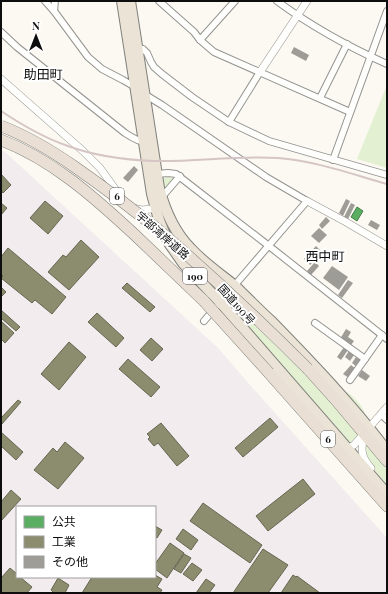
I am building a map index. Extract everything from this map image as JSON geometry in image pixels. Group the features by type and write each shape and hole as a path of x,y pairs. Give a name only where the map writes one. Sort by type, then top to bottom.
{"highway":[{"name":"国道190号","path":"122,1 140,90"},
{"name":"国道190号","path":"130,1 137,48 140,90 152,194 183,240 191,249 234,286 272,323 329,382 367,431 387,451"},
{"name":"宇部湾岸道路","path":"1,126 46,148 110,191 135,211 183,251 268,330 308,369 367,431"},
{"name":"宇部湾岸道路","path":"1,140 38,158 64,174 112,214 204,301 333,444"},
{"name":"国道190号","path":"147,142 157,174 163,230 175,252 183,263 220,302 387,494"},
{"name":"6","path":"367,431 387,461"},
{"name":"6","path":"333,444 387,506"}],"street":[{"path":"46,1 88,57 102,68 140,90 266,177 307,201 386,243"},
{"path":"54,11 55,1"},
{"path":"159,1 214,52 350,112"},
{"path":"200,40 235,1"},
{"path":"278,1 297,16 370,57 387,64"},
{"path":"229,122 307,1"},
{"path":"333,160 387,11"},
{"path":"1,32 17,47 125,133 134,139 147,142"},
{"path":"320,98 347,44"},
{"path":"137,48 143,49 148,53 154,67 162,74 192,97 229,122 269,141 387,175"},
{"path":"1,79 83,150 100,168 120,197 129,207 142,210 160,205 180,176"},
{"path":"157,174 168,173 180,176 384,337 350,380"},
{"path":"204,322 307,201"},
{"path":"315,324 366,359"},
{"path":"333,444 339,449 348,449 354,445 387,408"},
{"path":"381,414 387,420"},
{"path":"367,431 362,450 364,459 387,490"}],"shaded area":[{"path":"1,150 5,152 218,348 387,538 387,593 1,593"}],"green space":[{"path":"387,85 387,168 357,159"},
{"path":"168,177 173,178 174,180 166,191 164,189 162,179"},
{"path":"234,302 277,342 358,430 357,437 350,444 348,444 230,307"},
{"path":"347,392 358,402 365,414 346,393"},
{"path":"365,439 387,465 387,485 368,462 364,451"}],"building: 公共":[{"path":"357,207 363,211 357,221 351,217"}],"building: 工業":[{"path":"1,174 11,185 3,193 1,190"},
{"path":"45,201 63,216 48,234 30,218"},
{"path":"1,203 7,208 1,215"},
{"path":"81,240 99,257 69,290 48,272 63,255 66,257"},
{"path":"8,248 66,297 52,314 35,300 32,303 1,278 3,276 1,274 1,257"},
{"path":"127,283 155,307 150,312 122,288"},
{"path":"1,287 6,292 1,297"},
{"path":"1,310 20,327 16,331 1,318"},
{"path":"97,313 124,338 116,347 88,322"},
{"path":"1,321 14,333 5,343 1,339"},
{"path":"151,338 163,349 152,361 140,350"},
{"path":"69,342 86,357 59,390 41,374"},
{"path":"128,359 160,387 151,397 119,369"},
{"path":"18,400 21,402 2,424 1,418"},
{"path":"270,418 278,427 243,457 235,448"},
{"path":"161,423 189,456 177,466 158,443 154,446 148,439 150,437 147,434"},
{"path":"1,432 23,452 16,460 1,446"},
{"path":"65,442 84,458 58,489 34,470 53,448 57,452"},
{"path":"303,479 315,494 268,531 256,516"},
{"path":"11,490 21,499 1,521 1,502"},
{"path":"203,503 262,545 250,563 190,521"},
{"path":"156,527 162,530 156,538"},
{"path":"183,529 198,540 191,550 176,539"},
{"path":"170,543 184,553 167,578 156,570 156,563"},
{"path":"263,549 288,565 268,593 233,593"},
{"path":"184,554 191,558 181,573 174,569"},
{"path":"192,563 202,570 193,581 183,574"},
{"path":"10,568 16,573 16,578 21,578 32,587 27,593 1,593 1,578"},
{"path":"293,575 296,577 297,576 320,593 281,593"},
{"path":"156,576 162,579 157,587 162,590 160,593 82,593 91,578 156,578"},
{"path":"58,578 69,585 65,593 52,593 53,592 51,590"},
{"path":"206,579 215,585 209,593 196,593"}],"building: その他":[{"path":"294,47 309,55 306,61 291,53"},
{"path":"134,166 138,170 128,182 123,178"},
{"path":"346,199 350,201 343,216 339,213"},
{"path":"351,203 355,205 348,219 344,217"},
{"path":"326,217 330,221 322,229 319,225"},
{"path":"371,220 380,225 377,230 368,225"},
{"path":"319,228 327,235 319,243 311,236"},
{"path":"316,246 322,252 310,265 304,259"},
{"path":"315,262 319,266 311,275 307,271"},
{"path":"332,266 348,277 339,290 323,278"},
{"path":"348,280 353,283 342,298 338,295"},
{"path":"346,329 351,332 348,337 354,341 351,345 340,339"},
{"path":"344,347 348,350 341,360 337,357"},
{"path":"349,351 354,355 350,361 345,357"},
{"path":"356,357 362,361 357,367 352,363"},
{"path":"351,365 356,369 349,378 343,374"},
{"path":"362,370 370,376 366,381 358,376"}],"railway":[{"path":"1,111 50,139 100,155 133,160 154,161 185,161 247,157 278,158 320,165 387,184"}],"district":[{"name":"助田町","path":"43,73"},
{"name":"西中町","path":"325,255"}]}
